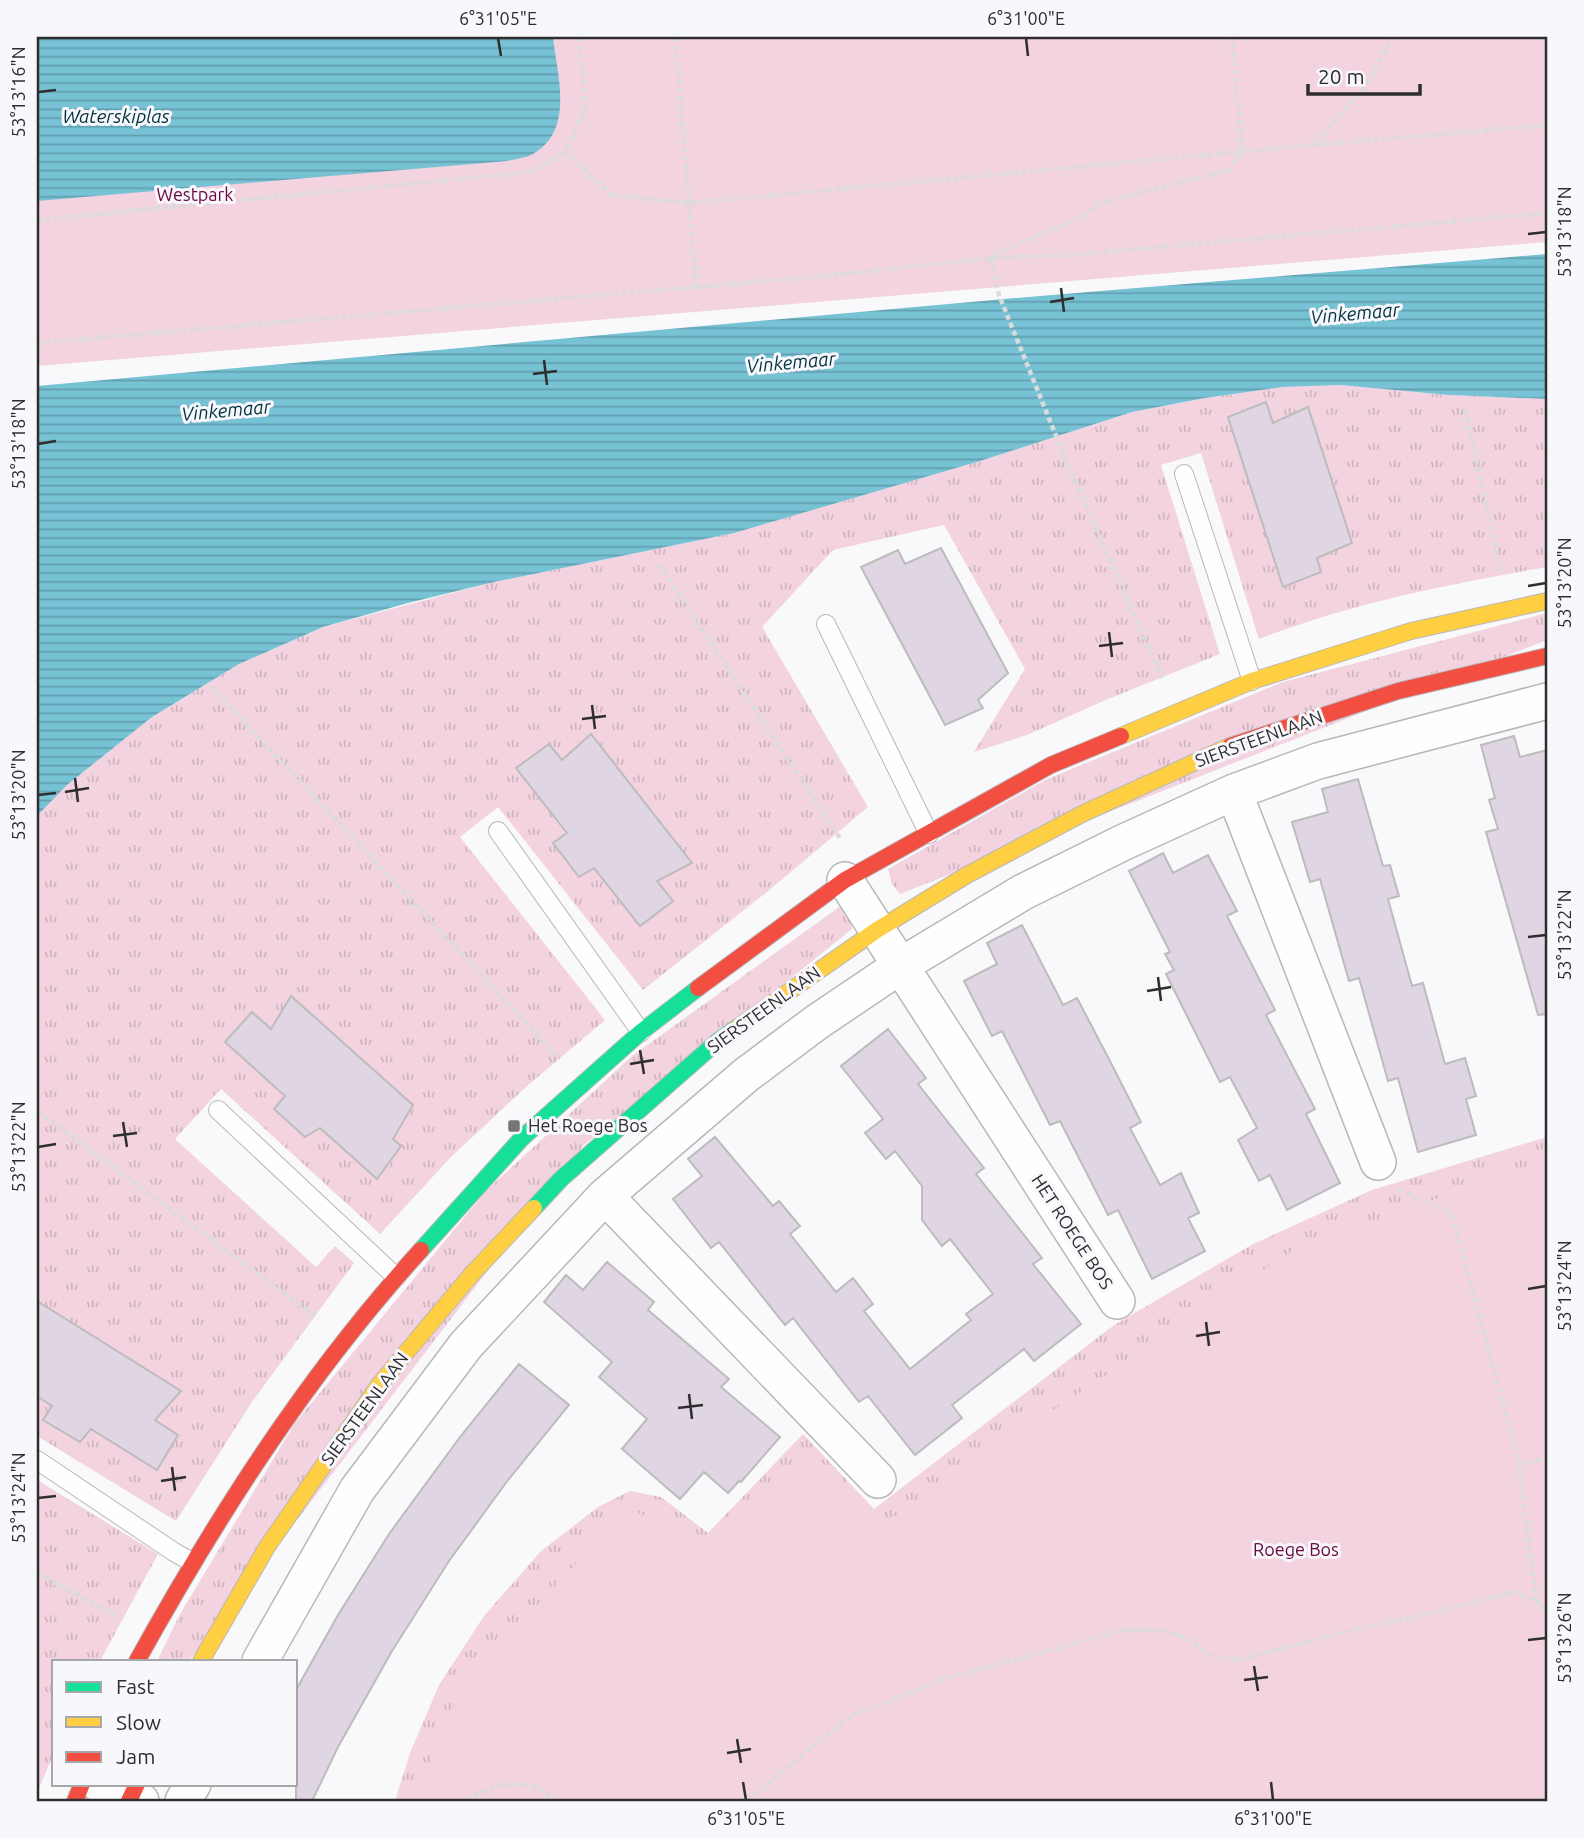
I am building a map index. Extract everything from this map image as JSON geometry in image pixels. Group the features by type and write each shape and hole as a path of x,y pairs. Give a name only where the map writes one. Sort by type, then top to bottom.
{"main road":[{"path":"138,1660 192,1562 292,1409 396,1277 522,1138 641,1032 845,880 1051,765 1252,681 1411,631 1547,601"},
{"name":"SIERSTEENLAAN","path":"202,1660 267,1547 379,1385 471,1275 561,1179 718,1041 877,930 967,875 1082,814 1226,747 1398,691 1547,656"}],"street":[{"path":"261,1660 357,1490 466,1345 605,1196 746,1075 817,1022 900,966 1023,892 1234,792 1318,761 1547,701"},
{"path":"1234,792 1378,1162"},
{"name":"HET ROEGE BOS","path":"845,880 1117,1301"},
{"path":"605,1196 878,1480"},
{"path":"105,1786 135,1796"}],"lane":[{"path":"1184,474 1252,681"},
{"path":"826,624 929,834"},
{"path":"498,831 641,1032"},
{"path":"218,1110 396,1277"},
{"path":"37,1460 192,1562"}],"path":[{"path":"37,220 531,172 565,152 585,108 579,37"},
{"path":"675,37 696,286"},
{"path":"991,258 996,253 1085,216 1100,203 1230,170 1242,151 1232,37"},
{"path":"1314,145 1364,88 1393,37"},
{"path":"565,152 611,195 689,203 1547,125"},
{"path":"37,343 905,269 991,258 1069,255 1547,213"},
{"path":"991,258 999,295 1062,449 1178,712"},
{"path":"1465,409 1511,608"},
{"path":"659,564 844,844"},
{"path":"211,686 566,1066"},
{"path":"37,1111 328,1325"},
{"path":"1378,1162 1388,1184 1452,1214 1519,1464 1536,1600"},
{"path":"1519,1464 1547,1459"},
{"path":"37,1573 122,1618"},
{"path":"748,1801 852,1716 948,1678 1124,1630 1163,1630 1190,1640 1213,1657 1238,1660 1513,1592 1536,1600 1547,1613"},
{"path":"467,1801 499,1786 528,1785 551,1797 553,1801"}],"green space":[{"name":"Westpark","path":"37,37 1547,37 1547,242 37,366"},
{"path":"1340,385 1449,395 1547,399 1547,567 1474,580 1365,605 1259,639 1201,453 1161,465 1220,654 1027,735 974,752 1025,669 944,525 833,550 762,627 868,807 767,892 643,990 498,807 460,837 605,1020 526,1087 451,1157 380,1234 221,1089 175,1139 316,1267 335,1246 354,1263 252,1402 176,1521 37,1436 37,816 67,785 152,717 239,664 323,627 494,582 734,533 980,461 1132,412 1283,387"},
{"path":"1547,613 1547,640 900,894 892,884 888,869 1045,780 1283,682"},
{"path":"842,905 851,920 852,929 584,1145 190,1660 157,1660 180,1614 295,1423 486,1191 632,1056"},
{"path":"1547,1137 1547,1187 476,1801 395,1801 410,1753 439,1685 484,1616 541,1551 598,1507 630,1491 661,1497 708,1533 803,1434 874,1509 1114,1325 1253,1244 1372,1190"},
{"name":"Roege Bos","path":"1547,1159 1547,1801 414,1801 463,1684 627,1509 710,1542 802,1457 878,1527 1295,1249"},
{"path":"37,1480 158,1554 101,1660 52,1660 52,1758 37,1793"}],"water":[{"name":"Waterskiplas","path":"37,37 553,37 560,84 559,116 546,144 533,154 507,161 37,201"},
{"name":"Vinkemaar","path":"1547,254 1547,399 1449,395 1340,385 1283,387 1205,398 1132,412 980,461 734,533 494,582 408,603 323,627 239,664 152,717 67,785 37,816 37,386 1004,299"}],"building":[{"path":"1266,402 1273,423 1308,407 1352,543 1317,558 1321,572 1283,587 1228,417"},
{"path":"941,548 1008,673 978,700 983,708 945,725 861,567 898,550 905,564"},
{"path":"591,734 692,863 657,881 673,901 640,926 594,868 579,877 553,843 567,833 516,768 549,744 562,760"},
{"path":"1514,736 1520,757 1547,750 1547,1014 1538,1015 1486,832 1498,829 1489,800 1495,798 1481,745"},
{"path":"1358,779 1383,866 1390,865 1399,896 1388,899 1412,986 1423,983 1445,1064 1465,1058 1476,1096 1466,1099 1476,1135 1418,1152 1398,1078 1388,1081 1359,978 1349,981 1320,879 1310,882 1292,822 1328,812 1322,789"},
{"path":"1163,853 1173,873 1208,855 1237,911 1227,916 1275,1010 1266,1015 1315,1109 1306,1114 1340,1183 1287,1210 1270,1175 1259,1181 1238,1140 1257,1128 1230,1077 1220,1082 1166,974 1174,970 1165,954 1170,952 1129,871"},
{"path":"1022,925 1063,1005 1077,998 1141,1122 1130,1128 1160,1185 1181,1173 1199,1213 1188,1218 1205,1251 1152,1279 1118,1210 1108,1215 1060,1121 1050,1125 1002,1031 992,1036 964,981 997,964 987,943"},
{"path":"291,996 413,1105 393,1139 401,1146 377,1179 320,1128 305,1137 274,1109 285,1096 225,1042 252,1012 271,1029"},
{"path":"888,1029 926,1078 918,1084 984,1168 976,1174 1042,1258 1033,1264 1081,1324 1034,1361 1024,1349 952,1405 962,1418 915,1455 868,1396 859,1402 793,1318 785,1325 719,1242 711,1248 673,1199 702,1176 688,1159 715,1137 773,1206 779,1201 800,1226 790,1234 836,1292 853,1278 873,1304 864,1311 910,1369 971,1320 966,1314 993,1294 950,1239 942,1246 922,1220 922,1186 895,1151 886,1159 865,1133 883,1119 841,1066"},
{"path":"607,1262 654,1302 648,1310 729,1379 721,1387 780,1437 728,1493 704,1472 680,1499 622,1449 647,1419 599,1377 612,1362 544,1302 566,1275 583,1290"},
{"path":"37,1301 181,1391 155,1420 178,1435 157,1470 91,1429 80,1442 43,1420 52,1406 37,1396"},
{"path":"519,1364 569,1405 508,1480 449,1561 392,1651 338,1747 312,1801 296,1801 298,1686 338,1615 389,1534 460,1437"}],"traffic: fast":[{"path":"421,1250 522,1138 641,1032 698,988"},
{"path":"534,1208 561,1179 718,1041 738,1027"}],"traffic: slow":[{"path":"1121,736 1252,681 1411,631 1547,601"},
{"path":"738,1027 877,930 967,875 1082,814 1230,746"},
{"path":"202,1660 267,1547 379,1385 471,1275 534,1208"}],"traffic: jam":[{"path":"1230,746 1398,691 1547,656"},
{"path":"698,988 845,880 1051,765 1121,736"},
{"path":"138,1660 200,1553 267,1447 340,1346 421,1250"},
{"path":"75,1801 81,1786"},
{"path":"129,1801 136,1786"}],"place":[{"name":"Het Roege Bos","path":"514,1126"}]}
